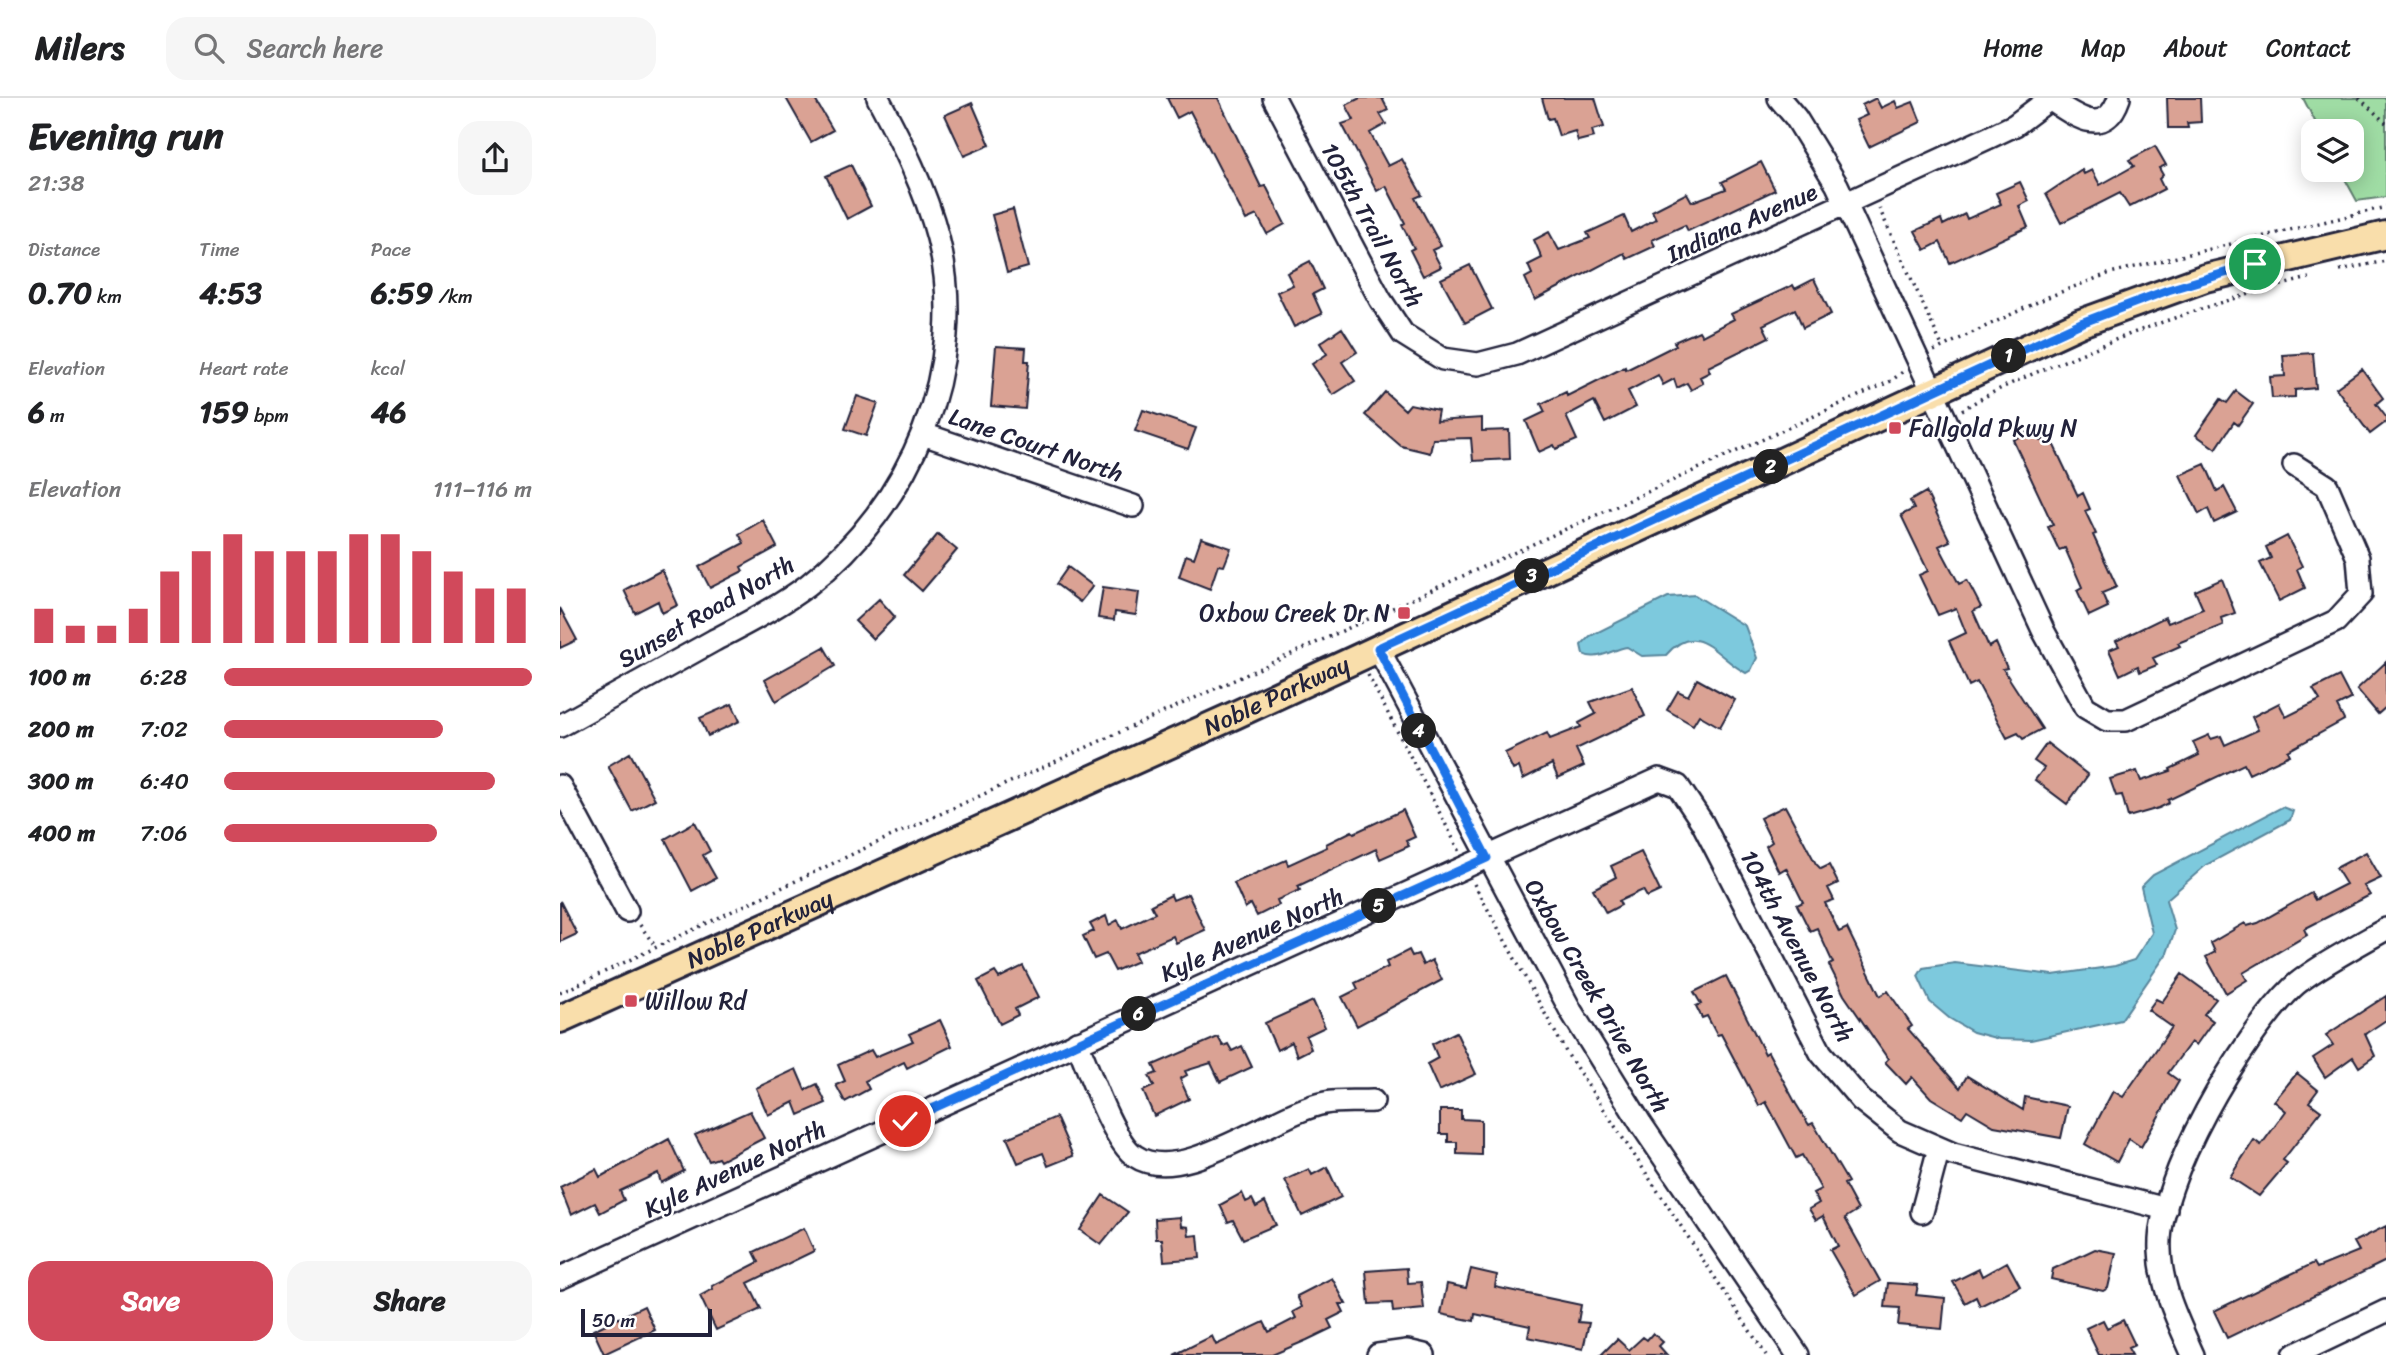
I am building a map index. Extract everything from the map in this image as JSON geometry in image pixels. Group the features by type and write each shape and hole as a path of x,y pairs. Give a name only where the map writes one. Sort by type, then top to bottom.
{"main road":[{"name":"Noble Parkway","path":"560,1019 1378,648 2081,323 2168,290 2287,256 2386,234"}],"street":[{"name":"Sunset Road North","path":"560,726 807,586 844,554 876,518 903,477 923,434 938,386 945,338 945,289 939,241 924,193 878,98"},
{"name":"105th Trail North","path":"1274,98 1380,299 1403,334 1443,359"},
{"path":"1779,98 1796,118 1836,184 2044,632 2085,707 2107,720 2126,720 2336,621 2361,594 2358,558 2327,486 2294,465"},
{"path":"2051,99 2076,117 2093,122 2115,111 2119,98"},
{"name":"Indiana Avenue","path":"1443,359 1478,364 1517,354 2015,125 2051,99"},
{"name":"Lane Court North","path":"923,434 1133,506"},
{"name":"Oxbow Creek Drive North","path":"1378,648 1487,858 1596,1054 1798,1355"},
{"name":"Kyle Avenue North","path":"560,1278 1659,779"},
{"name":"104th Avenue North","path":"1659,779 1678,786 1702,822 1821,1053 1861,1100 1900,1131 1939,1148 2011,1171 2070,1182 2166,1209"},
{"path":"560,786 627,911"},
{"path":"2193,1355 2173,1312 2160,1249 2166,1209 2190,1145 2245,1048 2267,1016 2294,986 2386,929"},
{"path":"1077,1042 1120,1140 1135,1156 1162,1165 1190,1160 1324,1103 1373,1101"},
{"path":"1922,1212 1939,1148"},
{"path":"2294,1355 2386,1311"},
{"path":"1378,1355 1407,1351 1424,1355"}],"path":[{"path":"2359,98 2386,124"},
{"path":"1868,194 1880,209 1942,346 2048,297 2110,273 2386,207"},
{"path":"2331,272 2386,261"},
{"path":"1962,410 2023,378 2132,332 2224,299 2318,275"},
{"path":"560,993 655,946 1891,381"},
{"path":"1373,687 1460,852"},
{"path":"1474,885 1566,1052 1766,1355"},
{"path":"627,911 655,946"}],"green space":[{"path":"2303,98 2386,98 2386,197 2357,201 2347,182 2364,182 2364,119 2314,119"}],"water":[{"path":"1695,595 1745,626 1757,658 1751,670 1746,673 1707,644 1697,640 1688,640 1677,645 1666,655 1642,656 1627,647 1594,657 1583,654 1581,645 1590,636 1668,597"},
{"path":"2282,807 2293,811 2290,820 2206,865 2166,900 2175,930 2167,953 2121,1020 2031,1040 1999,1039 1973,1032 1949,1018 1930,1002 1918,976 1923,968 1955,963 2053,975 2115,966 2134,960 2152,933 2141,887 2153,875"}],"building":[{"path":"786,98 814,98 833,130 811,142"},
{"path":"1167,98 1218,98 1261,187 1266,186 1285,224 1267,234 1257,215 1246,220 1190,111 1177,118"},
{"path":"1360,98 1382,98 1388,110 1380,114 1386,124 1370,133 1388,166 1402,159 1422,195 1415,198 1441,246 1432,250 1441,267 1423,276 1410,250 1414,248 1402,225 1405,223 1386,186 1377,191 1342,124 1354,120 1346,105"},
{"path":"1542,98 1595,98 1604,127 1592,130 1594,137 1578,141 1575,131 1559,136 1553,118 1548,119"},
{"path":"1876,98 1881,108 1895,101 1898,108 1913,102 1921,122 1869,147 1856,120 1867,115 1862,105"},
{"path":"2167,98 2200,98 2201,122 2187,123 2188,128 2168,128"},
{"path":"972,103 990,145 964,156 945,115"},
{"path":"2155,146 2166,165 2159,168 2163,175 2159,179 2164,189 2129,207 2120,193 2061,223 2046,194 2082,170 2084,174 2092,170 2100,185 2134,166 2129,160"},
{"path":"1761,162 1775,190 1688,231 1685,225 1652,240 1655,246 1627,259 1624,253 1535,300 1525,278 1532,274 1528,265 1542,258 1534,240 1549,232 1559,250 1590,238 1587,233 1624,216 1631,232 1656,219 1652,211 1687,193 1692,202 1726,189 1722,182"},
{"path":"851,165 871,206 847,219 826,176"},
{"path":"2020,182 2029,201 2019,206 2028,227 1950,263 1940,242 1925,250 1915,231 1941,219 1943,225 1965,214 1967,219 2001,204 1996,193"},
{"path":"1013,209 1028,267 1007,273 992,215"},
{"path":"1310,261 1323,289 1313,294 1322,314 1294,327 1277,292 1293,285 1287,273"},
{"path":"1470,265 1492,309 1465,323 1441,279"},
{"path":"1814,279 1831,314 1803,328 1795,309 1763,325 1769,337 1708,367 1710,372 1700,377 1703,383 1691,390 1687,383 1677,388 1674,379 1663,385 1658,375 1628,391 1636,407 1605,423 1594,401 1566,416 1577,440 1556,449 1554,445 1539,452 1526,421 1545,412 1541,404 1566,392 1567,396 1625,367 1626,370 1699,331 1702,336 1734,319 1731,314 1793,285 1795,289"},
{"path":"1342,328 1357,352 1342,362 1355,381 1333,395 1312,364 1327,354 1320,343"},
{"path":"996,346 1026,348 1025,361 1029,361 1025,409 991,406"},
{"path":"2313,353 2316,388 2295,390 2295,397 2272,398 2270,377 2285,376 2283,355"},
{"path":"2362,369 2383,398 2376,404 2386,417 2386,422 2370,434 2336,388"},
{"path":"2236,391 2253,404 2238,425 2234,422 2216,449 2196,435 2221,399 2227,403"},
{"path":"1385,392 1405,410 1410,404 1438,410 1436,421 1482,418 1482,431 1509,430 1510,459 1473,461 1471,438 1433,439 1430,453 1401,446 1365,415"},
{"path":"857,396 878,403 866,436 845,429"},
{"path":"1143,410 1196,428 1188,449 1135,431"},
{"path":"2034,429 2041,441 2050,437 2078,496 2083,493 2090,509 2085,511 2096,534 2093,535 2117,587 2102,593 2108,607 2089,616 2077,590 2082,587 2065,548 2059,550 2048,527 2053,525 2013,440"},
{"path":"2205,464 2217,491 2224,487 2237,512 2214,523 2208,509 2199,514 2180,475"},
{"path":"1926,492 1950,541 1939,546 1959,584 1967,580 1981,607 1973,611 1989,647 1996,643 2007,668 2003,669 2042,729 2023,739 2018,733 2007,738 1977,682 1969,686 1949,641 1966,633 1956,608 1938,615 1919,575 1928,571 1901,515 1914,509 1910,501"},
{"path":"763,520 777,547 741,567 743,571 710,588 699,567 744,543 739,534"},
{"path":"938,534 957,550 922,591 904,575"},
{"path":"2287,536 2302,566 2297,569 2305,588 2279,601 2260,563 2271,558 2266,547"},
{"path":"1201,538 1231,548 1224,566 1218,565 1210,589 1179,577 1186,555 1194,558"},
{"path":"1068,567 1093,586 1080,602 1056,584"},
{"path":"662,570 678,605 662,613 658,601 635,613 624,590"},
{"path":"2222,579 2235,613 2221,618 2223,625 2178,643 2180,646 2153,658 2157,665 2140,672 2138,666 2120,675 2109,650 2119,646 2116,641 2165,617 2168,623 2203,609 2195,591"},
{"path":"1103,587 1139,592 1136,615 1115,612 1114,620 1098,618"},
{"path":"879,599 895,617 873,639 855,621"},
{"path":"560,608 577,640 560,648"},
{"path":"824,647 835,666 776,701 765,680"},
{"path":"2386,662 2386,707 2378,714 2357,689"},
{"path":"2339,676 2351,699 2337,706 2344,720 2288,751 2290,755 2249,774 2244,764 2168,800 2169,803 2159,808 2128,817 2122,795 2116,796 2110,779 2137,771 2141,781 2171,771 2170,769 2199,755 2193,742 2209,735 2211,739 2221,736 2225,745 2258,730 2252,717 2279,703 2286,717 2320,700 2313,689"},
{"path":"1697,679 1735,700 1720,727 1699,715 1693,725 1667,710 1678,691 1688,696"},
{"path":"1632,687 1645,716 1576,749 1584,766 1558,778 1552,764 1523,779 1519,767 1513,770 1505,753 1547,733 1550,739 1581,727 1579,723 1596,714 1590,702"},
{"path":"732,704 740,721 708,736 700,718"},
{"path":"2047,743 2088,775 2067,804 2035,780 2044,768 2034,761"},
{"path":"630,753 655,799 632,811 608,766"},
{"path":"1785,806 1816,864 1821,869 1829,865 1838,883 1828,888 1834,900 1825,903 1839,932 1847,928 1880,996 1888,991 1912,1026 1908,1029 1960,1088 1967,1076 2023,1110 2025,1097 2068,1106 2061,1138 1994,1126 1967,1110 1962,1117 1931,1098 1912,1077 1906,1084 1885,1062 1888,1059 1844,995 1829,965 1833,963 1817,928 1810,931 1797,905 1803,902 1786,868 1779,872 1766,846 1772,842 1760,818"},
{"path":"1403,810 1415,837 1406,841 1409,846 1380,859 1376,849 1298,886 1300,890 1277,900 1279,905 1257,916 1251,904 1245,908 1234,883 1286,860 1288,865 1327,847 1326,844 1352,831 1354,833"},
{"path":"695,822 710,851 703,855 716,878 692,891 665,839"},
{"path":"1641,852 1660,891 1647,897 1643,890 1619,901 1621,905 1606,913 1593,889 1616,877 1611,866"},
{"path":"2366,852 2381,878 2364,886 2370,895 2304,929 2307,935 2243,973 2247,980 2226,993 2206,957 2215,952 2211,943 2245,923 2247,926 2258,923 2311,893 2315,900 2346,884 2336,868"},
{"path":"1188,894 1205,930 1176,943 1173,936 1134,953 1138,961 1115,971 1106,954 1094,959 1083,936 1094,931 1090,924 1106,916 1109,925 1118,920 1122,929 1155,913 1151,905 1171,895 1173,900"},
{"path":"560,901 577,934 560,942"},
{"path":"1409,950 1412,956 1418,954 1423,965 1432,960 1442,980 1357,1026 1342,997 1358,989 1355,983 1388,967 1386,962"},
{"path":"1023,966 1039,997 1015,1009 1018,1015 1000,1024 978,981 995,972 999,978"},
{"path":"2182,974 2216,999 2204,1014 2213,1021 2196,1045 2191,1042 2168,1073 2179,1081 2141,1147 2129,1139 2117,1162 2085,1144 2113,1091 2123,1097 2172,1027 2148,1010 2156,999 2162,1002"},
{"path":"1726,976 1765,1054 1768,1052 1796,1104 1809,1125 1813,1123 1848,1182 1844,1184 1858,1210 1845,1218 1880,1281 1856,1295 1830,1250 1838,1246 1823,1216 1816,1220 1809,1209 1819,1203 1813,1193 1821,1189 1802,1155 1796,1158 1766,1102 1759,1106 1721,1034 1717,1035 1707,1016 1702,1018 1696,1006 1701,1004 1694,992"},
{"path":"2386,996 2386,1020 2365,1034 2375,1056 2359,1067 2353,1057 2325,1077 2313,1058 2333,1045 2326,1035"},
{"path":"1313,1001 1325,1027 1306,1036 1311,1049 1297,1056 1292,1042 1277,1050 1265,1023"},
{"path":"940,1020 952,1046 907,1068 904,1062 865,1081 869,1089 845,1102 836,1085 845,1081 838,1065 871,1050 875,1057 913,1041 909,1034"},
{"path":"1456,1032 1476,1074 1439,1091 1427,1064 1438,1058 1432,1044"},
{"path":"1218,1037 1223,1046 1228,1044 1232,1051 1242,1046 1252,1067 1220,1082 1211,1063 1185,1071 1187,1075 1180,1079 1189,1099 1154,1116 1143,1091 1154,1086 1149,1076 1157,1073 1153,1065"},
{"path":"796,1069 805,1090 817,1084 826,1103 799,1115 794,1102 768,1115 756,1088"},
{"path":"2297,1073 2318,1090 2309,1102 2321,1111 2283,1160 2287,1163 2259,1196 2230,1177 2254,1140 2261,1145 2286,1111 2274,1101"},
{"path":"1440,1110 1461,1110 1461,1119 1481,1120 1481,1155 1457,1154 1457,1142 1448,1142 1448,1134 1440,1134"},
{"path":"750,1111 764,1138 720,1161 718,1158 709,1161 695,1135"},
{"path":"1056,1117 1073,1156 1048,1166 1043,1153 1018,1163 1007,1138"},
{"path":"669,1139 684,1171 661,1183 658,1173 620,1191 624,1200 600,1213 595,1203 571,1215 560,1187 596,1169 600,1177"},
{"path":"1327,1167 1341,1197 1302,1216 1285,1180 1309,1169 1312,1175"},
{"path":"1242,1193 1246,1202 1252,1199 1256,1207 1265,1202 1276,1225 1243,1239 1233,1220 1228,1222 1220,1205"},
{"path":"1103,1195 1128,1212 1101,1245 1080,1230"},
{"path":"1180,1217 1181,1226 1188,1227 1189,1236 1198,1235 1200,1258 1164,1261 1162,1239 1156,1239 1155,1219"},
{"path":"2386,1226 2386,1261 2227,1338 2214,1311 2314,1263 2317,1268 2359,1251 2354,1242"},
{"path":"804,1228 814,1251 748,1283 761,1309 716,1330 700,1296 713,1289 712,1286 759,1262 754,1252"},
{"path":"2095,1249 2116,1253 2108,1288 2103,1291 2051,1279 2053,1269"},
{"path":"2007,1262 2020,1286 1980,1306 1976,1297 1965,1303 1953,1282 1979,1269 1982,1276"},
{"path":"1407,1268 1408,1283 1421,1282 1424,1309 1393,1312 1392,1303 1369,1304 1366,1271"},
{"path":"1471,1269 1497,1275 1495,1287 1581,1305 1578,1322 1589,1323 1583,1349 1528,1337 1530,1326 1475,1314 1474,1321 1441,1314 1447,1284 1466,1288"},
{"path":"1332,1278 1346,1304 1340,1304 1344,1312 1328,1320 1332,1328 1272,1355 1174,1355 1212,1336 1216,1345 1264,1322 1269,1332 1296,1318 1293,1312 1302,1307 1297,1296"},
{"path":"1888,1283 1918,1285 1916,1295 1945,1298 1942,1329 1898,1325 1900,1308 1885,1307"},
{"path":"644,1306 655,1330 604,1354 593,1330"},
{"path":"2103,1320 2107,1328 2123,1320 2135,1345 2128,1348 2132,1355 2099,1355 2086,1328"},
{"path":"1653,1333 1663,1342 1659,1346 1667,1355 1601,1355 1617,1339 1629,1350 1643,1337 1647,1340"}],"place":[{"name":"Fallgold Pkwy N","path":"1895,428"},
{"name":"Oxbow Creek Dr N","path":"1404,613"},
{"name":"Willow Rd","path":"631,1001"}],"route":[{"path":"905,1121 1487,858 1378,648 2081,323 2168,290 2255,264"}]}
